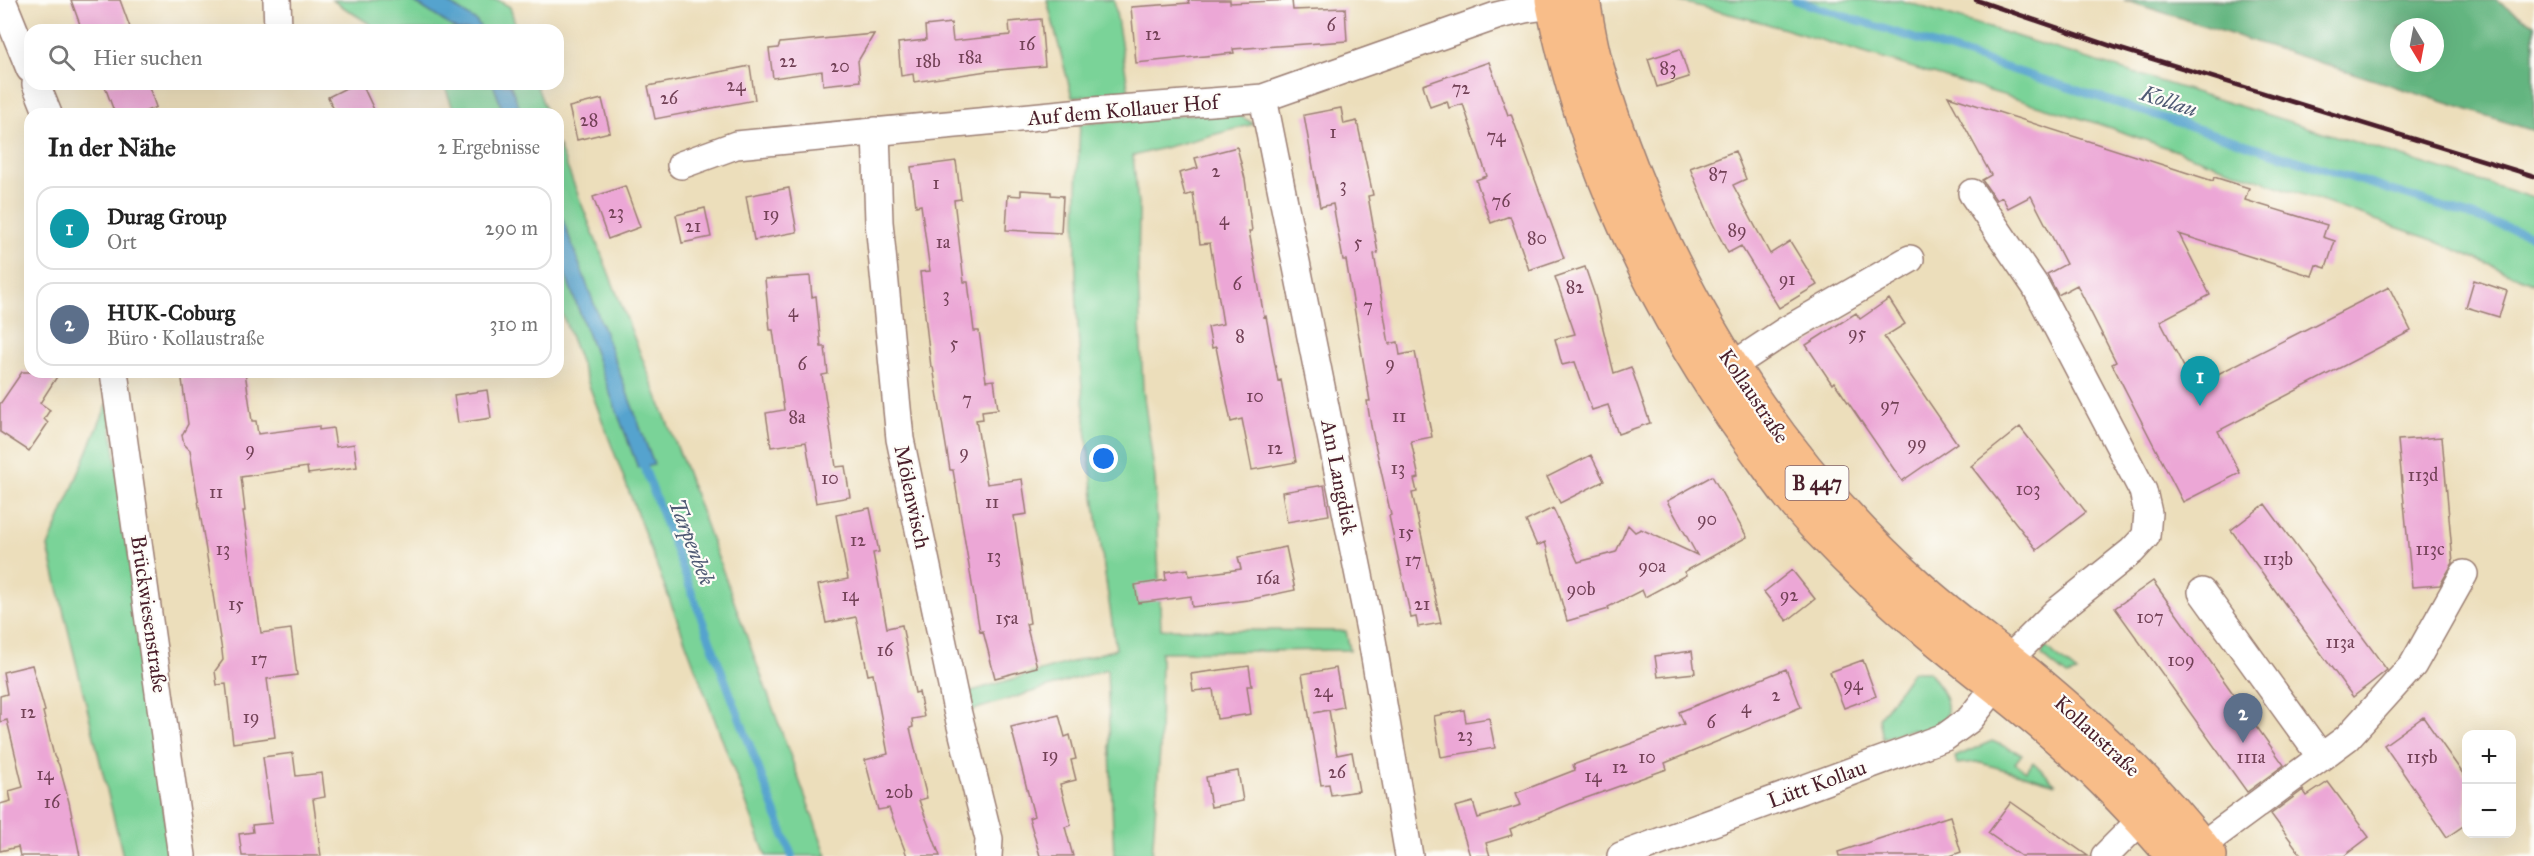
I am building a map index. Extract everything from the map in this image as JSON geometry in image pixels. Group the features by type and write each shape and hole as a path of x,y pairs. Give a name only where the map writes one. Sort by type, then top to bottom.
{"main road":[{"name":"Kollaustraße","path":"1563,2 1595,62 1635,177 1689,293 1732,366 1777,433 1821,488 1867,537 1920,588 2141,820 2195,852"},
{"name":"Kollaustraße","path":"1563,2 1560,41 1576,96 1632,243 1672,322 1718,398 1768,467 1817,528 1929,633 2082,720 2150,786 2195,852"}],"street":[{"path":"2,0 24,54"},
{"path":"277,0 278,24"},
{"name":"Auf dem Kollauer Hof","path":"681,165 736,145 1263,98 1496,16 1563,2"},
{"path":"38,90 46,108"},
{"name":"Am Langdiek","path":"1263,98 1372,640 1409,856"},
{"name":"Mölenwisch","path":"876,131 879,222 900,439 957,710 989,839 988,856"},
{"name":"Lütt Kollau","path":"1621,856 1945,737 1970,719 2002,673 2056,612 2132,551 2146,536 2148,513 2143,491 2036,287 1972,193"},
{"path":"1732,366 1785,331 1910,259"},
{"name":"Brückwiesenstraße","path":"115,378 182,856"},
{"path":"2195,852 2347,738 2413,665 2464,574"},
{"path":"2202,592 2321,757"},
{"path":"2105,856 2141,820"}],"green space":[{"path":"332,0 498,0 510,7 515,24 370,24"},
{"path":"1047,0 1114,0 1129,93 1072,97"},
{"path":"1674,0 1900,0 2534,198 2534,284 2433,240 2096,123 1761,22"},
{"path":"2124,0 2495,0 2534,24 2534,131"},
{"path":"446,90 538,90 545,108 453,108"},
{"path":"1232,111 1254,124 1133,156 1139,213 1138,273 1143,390 1155,478 1161,629 1346,631 1350,650 1161,652 1160,750 1152,856 1114,856 1107,669 970,711 968,692 1116,649 1092,478 1079,349 1076,238 1080,124"},
{"path":"564,159 683,462 827,856 766,856 564,319"},
{"path":"108,402 170,856 123,856 48,547"},
{"path":"2044,646 2077,673 2067,676 2042,656"},
{"path":"1912,672 1929,672 1946,700 1946,715 1942,722 1922,734 1912,729 1883,739 1879,718"},
{"path":"1992,741 2022,754 2015,763 2026,771 2033,762 2056,784 1977,762 1957,764 1955,757"}],"water":[{"path":"411,0 444,0 478,24 448,24"},
{"path":"495,90 512,90 520,108 502,108"},
{"path":"564,223 654,465 638,468 564,271"}],"building":[{"path":"71,0 120,0 129,24 80,24"},
{"path":"1188,0 1230,0 1230,3 1292,0 1293,10 1345,8 1347,41 1233,49 1234,53 1136,63 1131,7 1189,3"},
{"path":"1041,19 1045,66 987,71 914,82 913,74 901,76 898,43 926,40 925,26 951,23 953,41 1010,35 1009,22"},
{"path":"874,34 858,61 860,81 823,85 822,71 773,78 769,49 778,48 780,43"},
{"path":"1680,49 1689,77 1657,87 1648,59"},
{"path":"1489,62 1508,115 1511,114 1564,258 1529,270 1510,216 1491,223 1476,180 1487,176 1463,104 1449,108 1447,101 1430,107 1423,85"},
{"path":"750,66 755,100 655,119 648,86"},
{"path":"106,90 150,90 156,107 154,108 113,108"},
{"path":"342,90 365,90 373,108 333,108 328,97"},
{"path":"1948,96 2213,181 2214,177 2249,188 2245,200 2327,225 2323,237 2335,241 2326,268 2316,265 2312,276 2179,234 2210,295 2160,321 2184,367 2195,361 2206,380 2389,287 2411,331 2218,431 2240,473 2183,502 2112,364 2116,362 2077,285 2058,295 2047,274 2066,264 2031,196 2008,208 2002,197 1996,200 1982,180 1991,175"},
{"path":"602,99 610,132 577,140 569,107"},
{"path":"1341,108 1344,124 1357,121 1373,195 1368,196 1378,253 1374,254 1389,344 1398,342 1400,355 1415,352 1432,437 1411,441 1419,478 1414,479 1417,492 1412,493 1441,623 1418,627 1416,617 1411,618 1371,426 1367,401 1370,401 1346,260 1343,260 1333,204 1320,207 1304,115"},
{"path":"1237,147 1245,179 1252,231 1249,231 1264,317 1266,316 1278,381 1281,380 1296,462 1252,470 1242,419 1231,422 1216,347 1212,348 1208,327 1223,324 1210,243 1200,244 1193,193 1185,196 1179,173 1198,168 1195,158"},
{"path":"1735,151 1746,179 1733,185 1770,254 1790,241 1817,285 1779,308 1741,246 1728,253 1711,220 1690,168"},
{"path":"956,161 961,199 954,200 964,282 968,282 974,331 979,331 986,381 994,380 998,409 982,411 983,419 976,420 987,484 1022,479 1027,514 1014,516 1030,623 1026,624 1037,667 995,678 983,631 980,632 953,470 950,470 933,367 931,367 920,272 930,271 921,205 916,206 911,167"},
{"path":"625,186 640,227 608,239 593,197"},
{"path":"789,188 797,232 754,240 746,196"},
{"path":"1021,190 1051,192 1051,195 1063,196 1061,233 1006,230 1008,195 1021,196"},
{"path":"705,208 711,237 682,243 676,215"},
{"path":"1585,267 1595,296 1614,373 1631,367 1650,423 1618,434 1608,405 1592,410 1575,362 1562,365 1555,339 1575,334 1555,277"},
{"path":"810,276 812,297 816,296 821,347 825,347 828,374 822,375 836,467 845,466 850,497 816,503 806,442 771,447 766,413 784,410 773,330 770,330 765,279"},
{"path":"2474,280 2507,291 2499,317 2466,307"},
{"path":"1889,299 1905,324 1884,337 1957,443 1902,481 1806,345 1856,313 1860,319"},
{"path":"22,372 24,372 24,378 56,378 40,403 50,410 44,419 48,423 29,451 0,432 0,404"},
{"path":"182,378 246,378 252,421 256,421 258,434 319,426 319,430 333,428 336,447 354,444 357,467 308,474 307,467 241,477 245,511 243,511 261,633 291,629 297,675 267,679 275,737 233,743 226,684 217,685 215,671 223,660 190,450 184,444 182,435 188,424"},
{"path":"487,390 491,418 458,423 454,395"},
{"path":"2020,427 2086,512 2037,550 1971,466"},
{"path":"2442,437 2453,563 2440,585 2412,587 2398,440"},
{"path":"1591,455 1604,481 1560,503 1547,477"},
{"path":"1712,476 1747,537 1684,572 1686,575 1645,597 1642,590 1608,607 1609,609 1567,621 1545,542 1537,546 1526,521 1553,508 1578,562 1616,552 1628,525 1635,532 1641,529 1697,555 1667,501"},
{"path":"1324,485 1329,515 1287,522 1282,492"},
{"path":"2265,504 2387,670 2353,697 2231,530"},
{"path":"870,508 879,552 873,553 887,628 902,625 915,693 919,692 924,717 912,719 913,727 910,728 927,798 919,800 940,856 907,856 889,808 878,810 865,760 888,754 873,674 868,675 856,617 826,623 818,585 848,579 836,515"},
{"path":"1286,547 1295,590 1248,600 1192,607 1191,596 1138,603 1135,585 1166,580 1165,572 1188,569 1189,576 1241,569 1238,557"},
{"path":"1792,570 1815,599 1787,621 1764,592"},
{"path":"2153,581 2284,765 2247,792 2115,608"},
{"path":"1692,651 1695,673 1658,677 1655,656"},
{"path":"1863,660 1876,696 1844,708 1830,672"},
{"path":"32,665 45,711 43,712 54,756 59,765 69,802 80,856 20,856 18,847 0,851 0,804 11,801 9,791 23,787 7,720 0,722 0,696 7,694 3,672"},
{"path":"1249,666 1252,686 1247,686 1251,714 1217,719 1213,689 1193,691 1191,674"},
{"path":"1336,668 1343,707 1314,713 1329,710 1337,755 1352,752 1359,791 1331,795 1329,784 1321,785 1302,674"},
{"path":"1786,669 1801,707 1665,763 1667,769 1575,802 1510,829 1512,835 1486,843 1490,856 1470,856 1455,807 1473,802 1478,818 1521,805 1516,793 1575,770 1573,765 1684,724 1679,712"},
{"path":"1464,710 1466,722 1489,718 1495,748 1441,757 1434,716"},
{"path":"1059,715 1065,737 1070,735 1076,759 1071,760 1076,780 1060,784 1071,825 1065,827 1073,856 1040,856 1029,818 1034,816 1011,727"},
{"path":"2423,717 2462,772 2462,827 2447,837 2384,745"},
{"path":"293,753 296,776 322,773 325,797 313,799 321,856 242,856 239,834 253,832 252,825 272,823 263,757"},
{"path":"1238,771 1243,801 1211,807 1206,777"},
{"path":"2328,782 2369,837 2344,856 2302,856 2271,814 2303,790 2307,796"},
{"path":"2011,802 2088,856 2021,856 1988,833"},
{"path":"1950,816 1961,852 1950,856 1839,856 1838,852"}],"waterway":[{"name":"Kollau","path":"1794,0 2534,236"},
{"name":"Tarpenbek","path":"641,459 792,856"}],"railway":[{"path":"1976,0 2117,48 2534,176"}],"place":[{"name":"Durag Group","path":"2200,406"},
{"name":"HUK-Coburg","path":"2243,743"}]}
